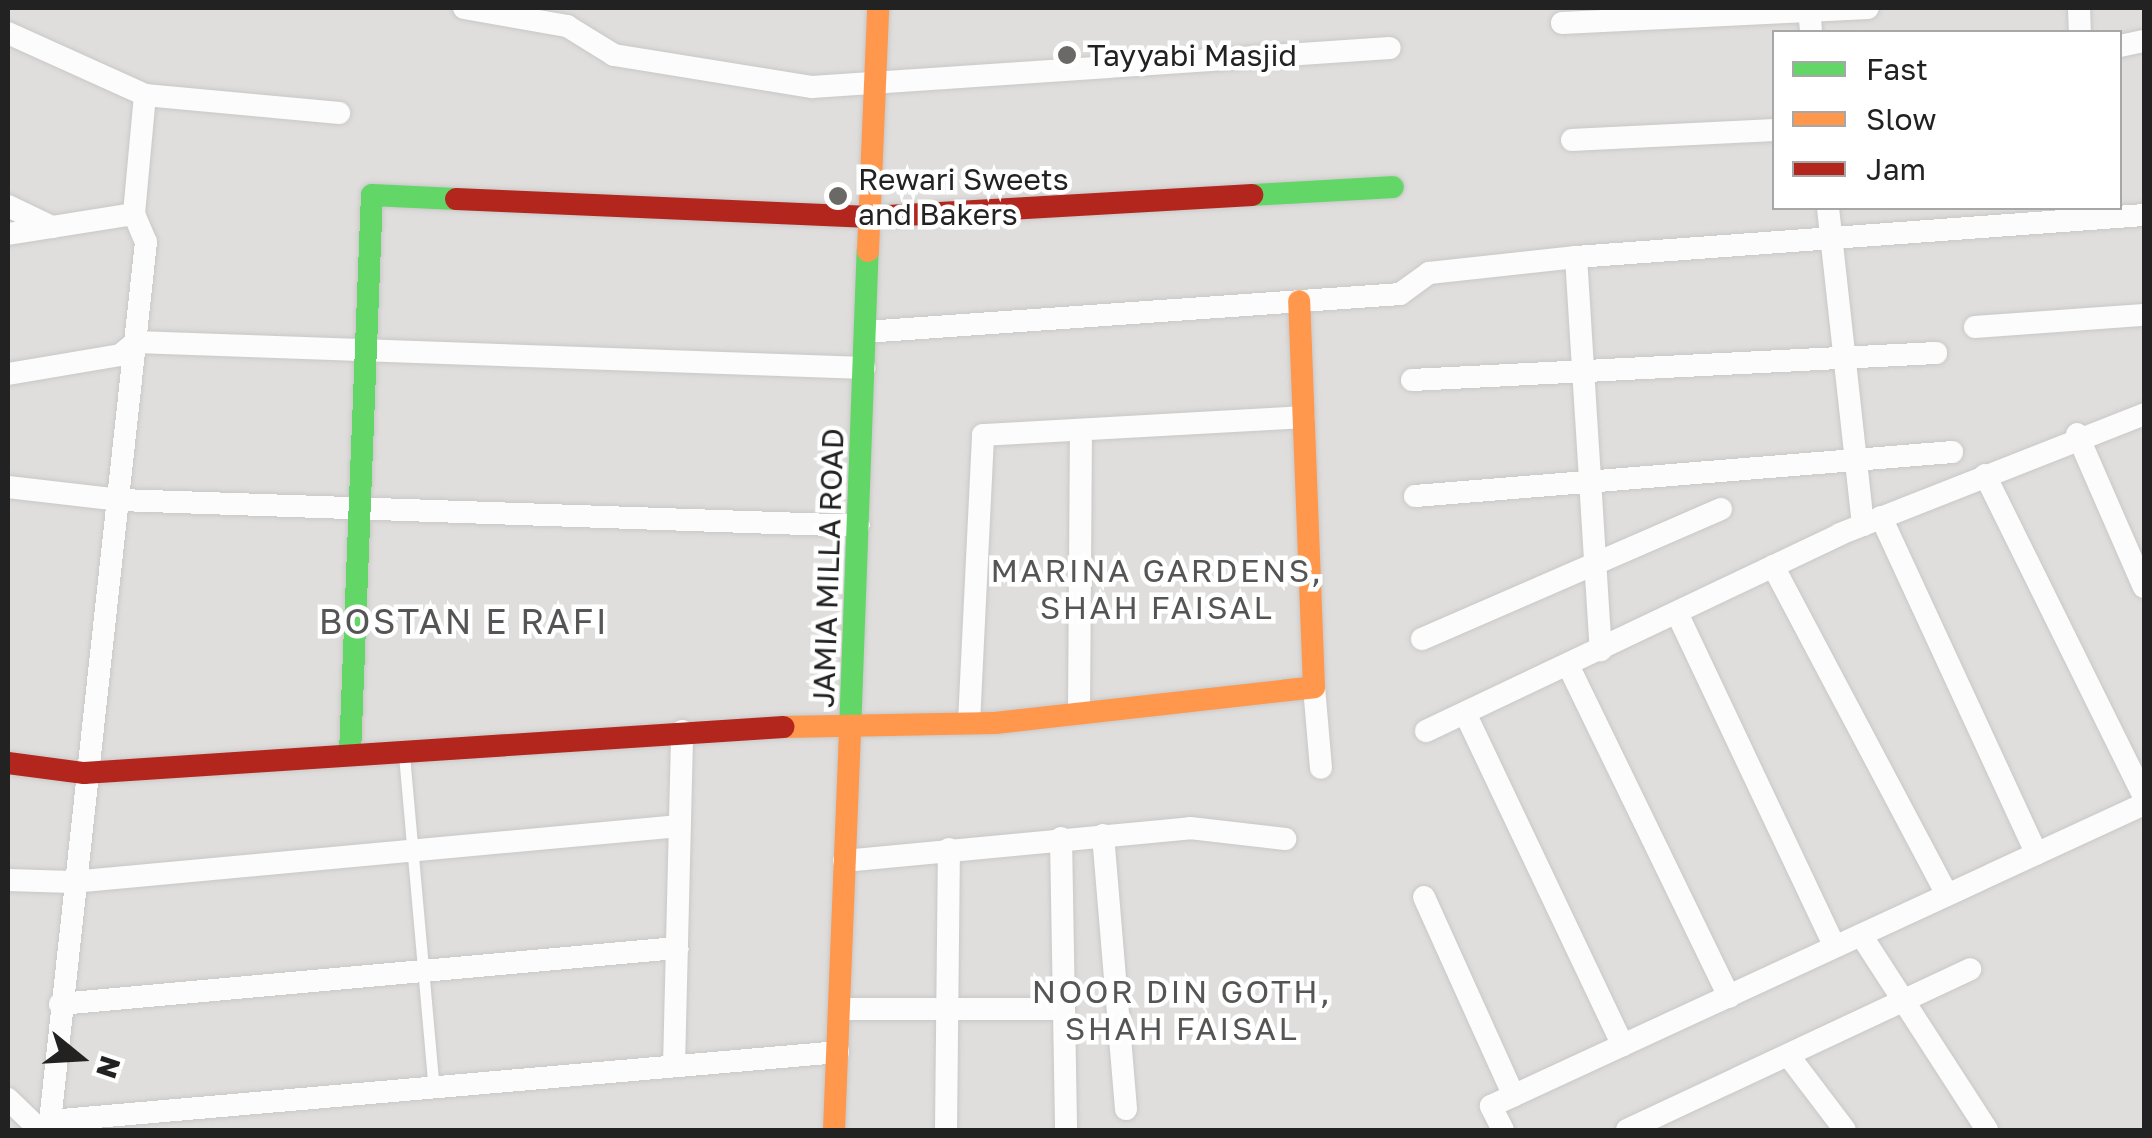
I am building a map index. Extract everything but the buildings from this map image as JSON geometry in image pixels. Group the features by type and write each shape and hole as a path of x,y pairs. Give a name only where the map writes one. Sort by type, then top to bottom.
{"street":[{"path":"464,8 567,26 614,54 812,87 1390,48"},
{"name":"JAMIA MILLA ROAD","path":"834,1130 878,8"},
{"path":"1562,23 1810,17 1868,8"},
{"path":"8,33 145,96 339,113"},
{"path":"46,1127 84,773 120,500 146,242 134,214 145,96"},
{"path":"1572,140 1772,130"},
{"path":"350,754 364,503 372,194 870,217 1393,187"},
{"path":"8,206 52,227"},
{"path":"1828,210 1856,459 1872,521 2037,854"},
{"path":"8,234 134,214"},
{"path":"865,332 1400,294 1430,273 1576,257 1832,239 2090,214 2144,215"},
{"path":"1576,257 1601,650"},
{"path":"1299,301 1314,687 1321,768"},
{"path":"1975,327 2144,315"},
{"path":"8,374 120,355 136,342 865,368"},
{"path":"1412,380 1936,352"},
{"path":"1426,731 1872,521 2078,434 2144,414"},
{"path":"968,723 978,442 1081,431 1303,417"},
{"path":"1078,713 1081,431"},
{"path":"2078,434 2144,587"},
{"path":"1415,496 1952,452"},
{"path":"1502,1130 1491,1106 2144,801 1985,474"},
{"path":"8,487 120,500 364,503 859,526"},
{"path":"1422,639 1721,508"},
{"path":"1774,566 1947,896"},
{"path":"1678,612 1835,947"},
{"path":"1568,665 1728,996"},
{"path":"8,762 84,773 682,731 852,722 968,723 1314,687"},
{"path":"1465,713 1622,1046"},
{"path":"674,1066 682,731"},
{"path":"8,880 72,882 680,826"},
{"path":"844,861 1190,828 1285,839"},
{"path":"1103,835 1126,1109"},
{"path":"1060,838 1066,1130"},
{"path":"946,1130 949,849"},
{"path":"1424,897 1514,1096"},
{"path":"1861,935 1987,1130"},
{"path":"60,1004 676,948"},
{"path":"1626,1130 1674,1121 1788,1055 1970,969"},
{"path":"840,1009 1063,1009"},
{"path":"8,1099 46,1127 838,1052"},
{"path":"1788,1055 1845,1130"}],"lane":[{"path":"404,750 434,1088"}],"shaded area":[{"path":"8,8 2144,8 2144,1130 8,1130"}],"traffic: fast":[{"path":"1252,195 1393,187"},
{"path":"350,754 372,195 456,199"},
{"path":"850,732 868,251"}],"traffic: slow":[{"path":"868,251 878,8"},
{"path":"783,727 995,723 1314,687 1299,301"},
{"path":"834,1130 850,732"}],"traffic: jam":[{"path":"456,199 870,217 1252,195"},
{"path":"8,763 84,773 783,727"}],"place":[{"name":"Tayyabi Masjid","path":"1067,55"},
{"name":"Rewari Sweets and Bakers","path":"838,196"}],"district":[{"name":"MARINA GARDENS, SHAH FAISAL","path":"1157,590"},
{"name":"BOSTAN E RAFI","path":"464,621"},
{"name":"NOOR DIN GOTH, SHAH FAISAL","path":"1182,1010"}]}
